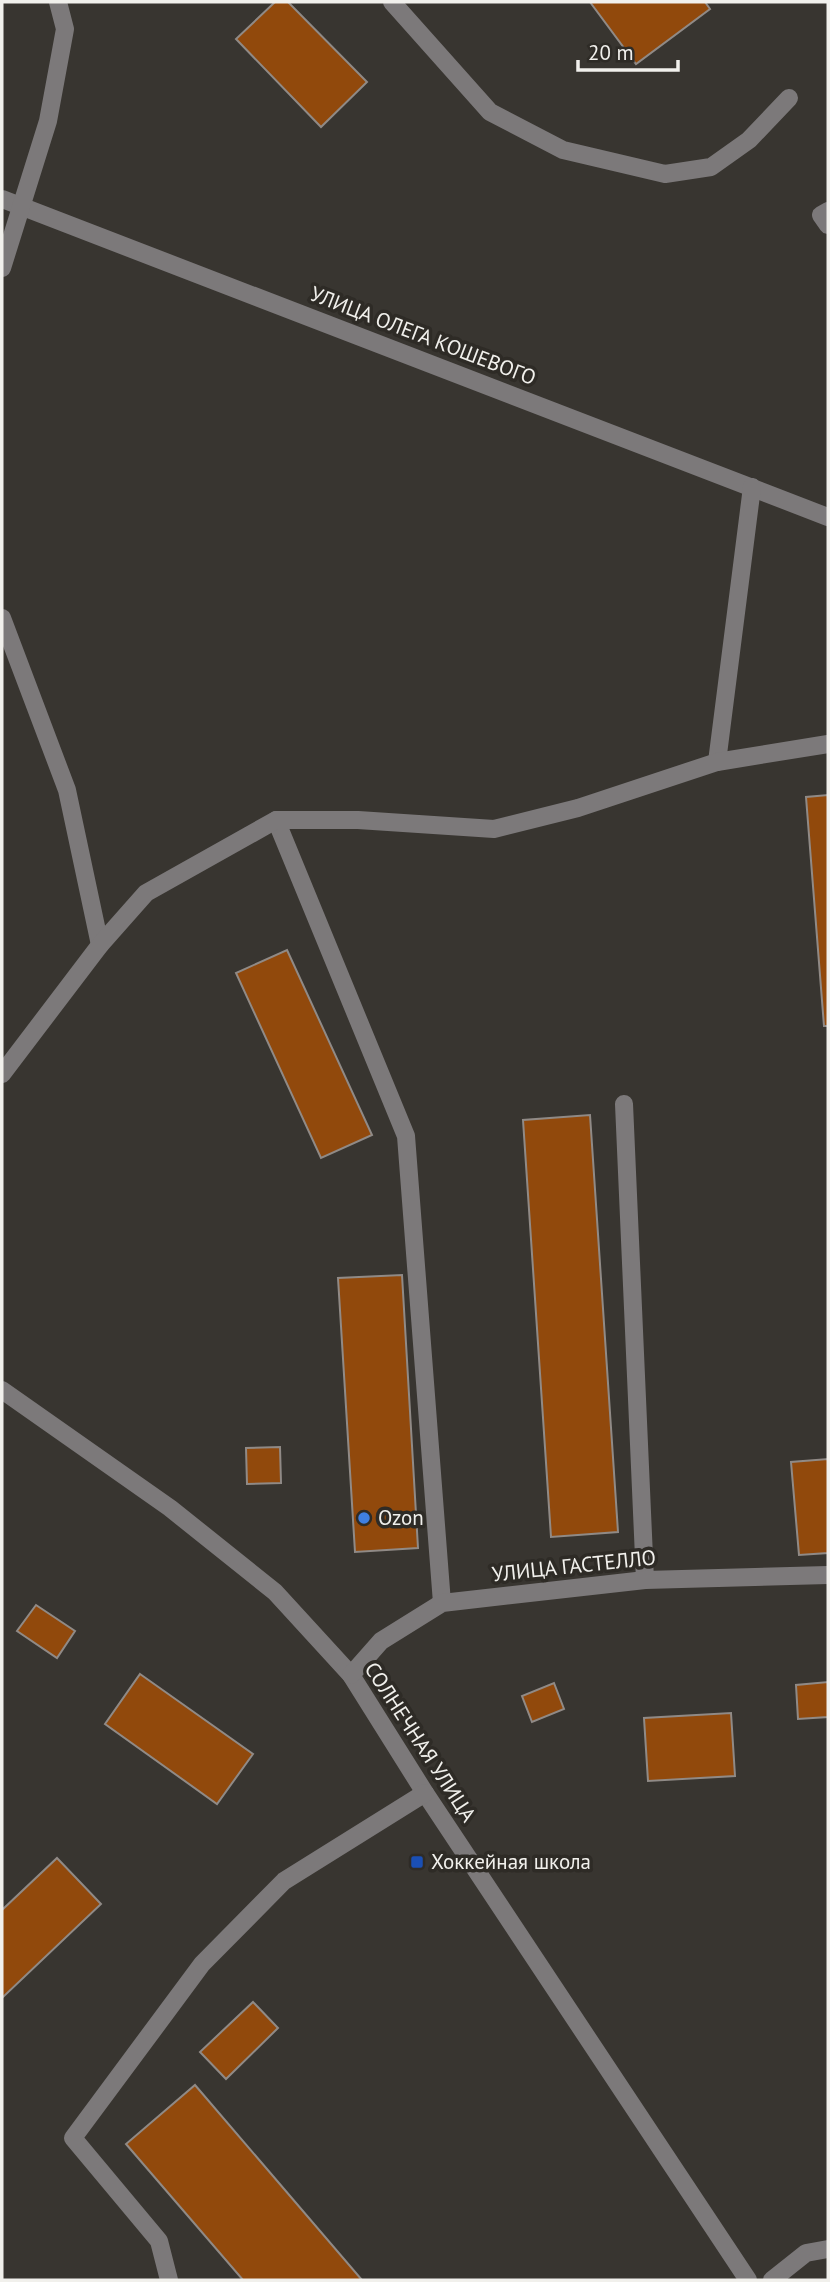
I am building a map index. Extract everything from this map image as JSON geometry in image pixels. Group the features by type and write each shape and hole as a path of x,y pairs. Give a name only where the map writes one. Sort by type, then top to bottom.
{"street":[{"path":"2,268 48,121 65,29 58,2"},
{"path":"392,2 490,112 564,150 665,174 711,167 749,140 789,98"},
{"name":"УЛИЦА ОЛЕГА КОШЕВОГО","path":"2,198 828,517"},
{"path":"828,211 821,215 828,225"},
{"path":"717,762 752,487"},
{"path":"2,618 67,790 100,945"},
{"path":"2,1074 100,945 146,893 276,820 358,820 494,829 578,808 717,762 828,744"},
{"path":"276,820 406,1136 442,1603"},
{"path":"624,1104 645,1580"},
{"name":"СОЛНЕЧНАЯ УЛИЦА","path":"2,1390 170,1508 275,1592 351,1675 425,1793 748,2280"},
{"name":"УЛИЦА ГАСТЕЛЛО","path":"351,1675 381,1641 442,1603 645,1580 828,1575"},
{"path":"169,2280 159,2241 73,2138 202,1964 284,1881 425,1793"},
{"path":"772,2280 806,2253 828,2249"}],"building":[{"path":"275,2 288,2 367,82 321,127 236,39"},
{"path":"590,2 705,2 710,9 636,64"},
{"path":"828,795 828,1026 824,1026 806,797"},
{"path":"287,950 372,1135 321,1158 236,973"},
{"path":"590,1115 618,1532 551,1537 523,1120"},
{"path":"402,1275 418,1548 355,1552 338,1278"},
{"path":"280,1447 281,1483 247,1484 246,1448"},
{"path":"828,1459 828,1553 799,1555 791,1462"},
{"path":"36,1605 75,1631 57,1658 17,1631"},
{"path":"140,1674 253,1754 217,1804 105,1724"},
{"path":"828,1682 828,1717 798,1719 796,1685"},
{"path":"554,1683 564,1709 532,1722 522,1696"},
{"path":"731,1713 735,1776 648,1781 644,1718"},
{"path":"57,1858 101,1904 2,1998 2,1910"},
{"path":"253,2002 278,2028 226,2079 200,2052"},
{"path":"195,2085 362,2280 243,2280 126,2144"}],"place":[{"name":"Ozon","path":"364,1518"},
{"name":"Хоккейная школа","path":"417,1862"}]}
